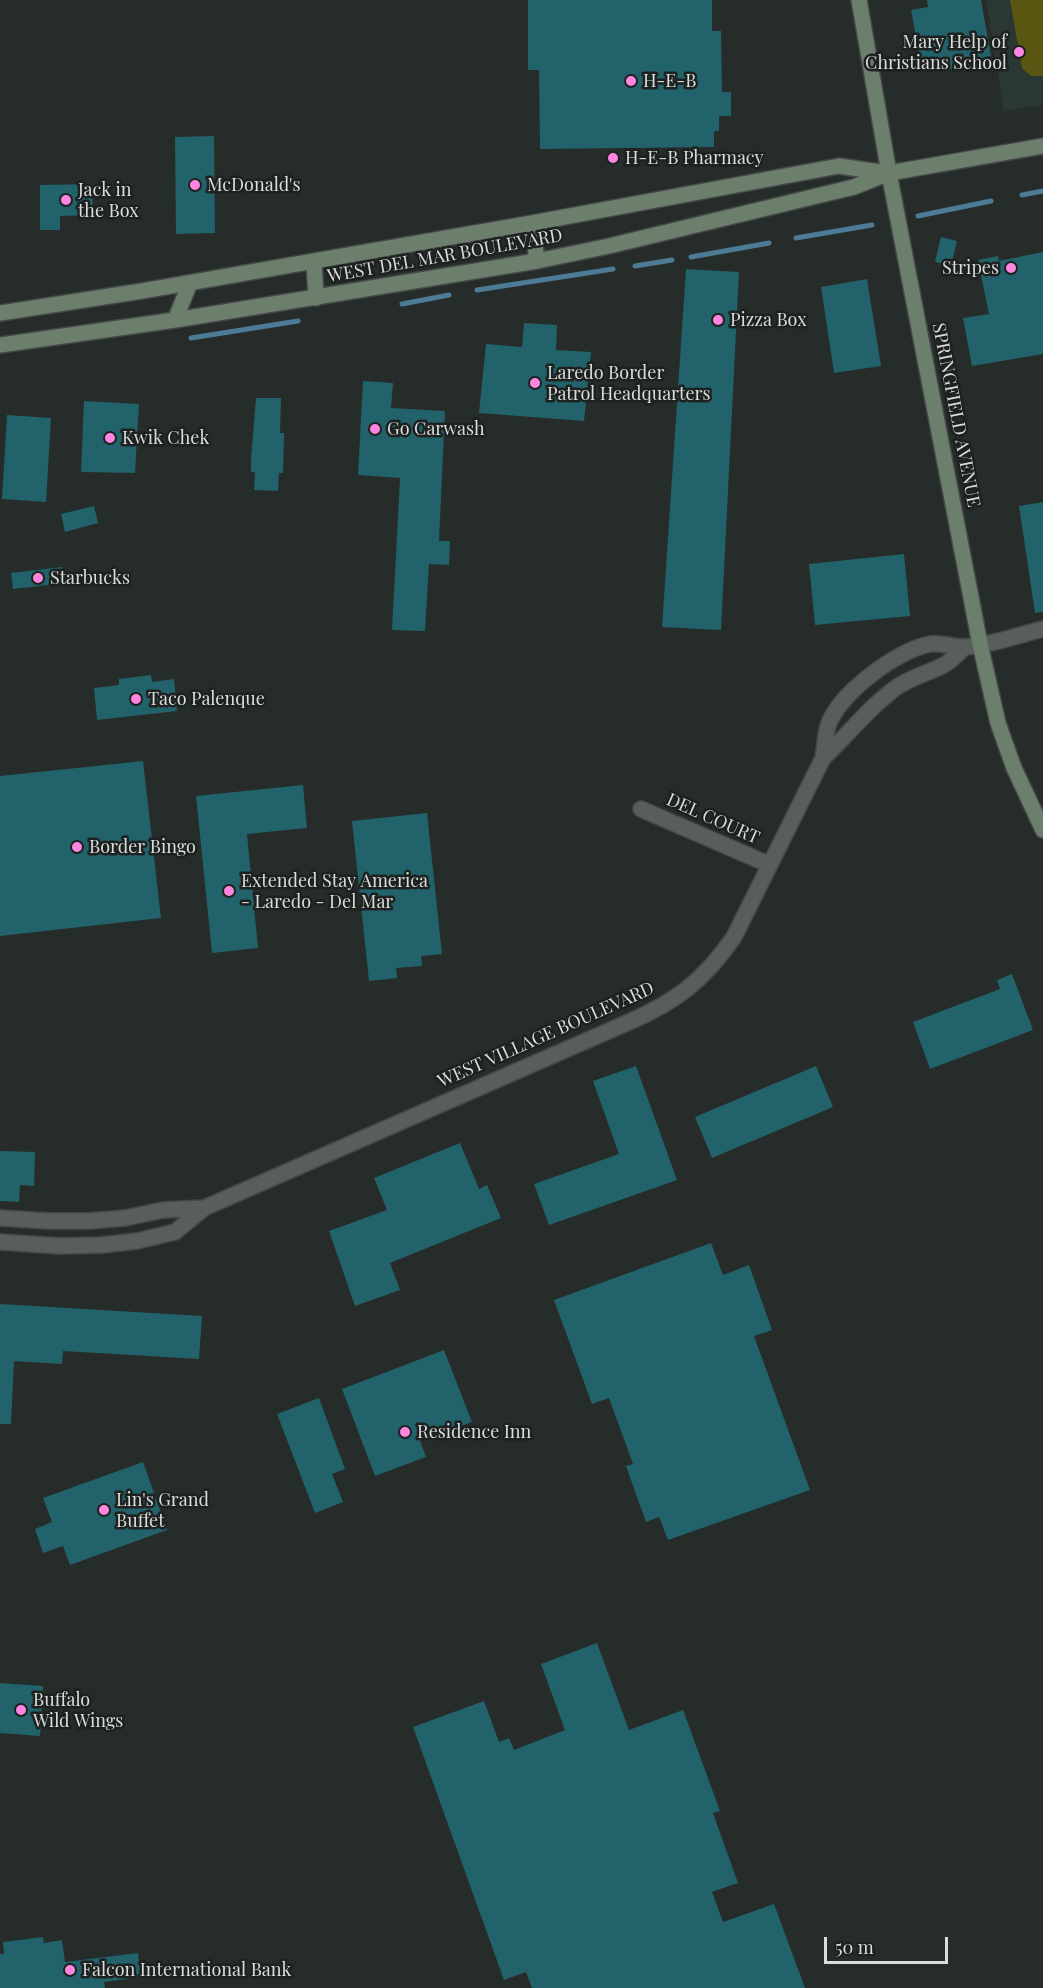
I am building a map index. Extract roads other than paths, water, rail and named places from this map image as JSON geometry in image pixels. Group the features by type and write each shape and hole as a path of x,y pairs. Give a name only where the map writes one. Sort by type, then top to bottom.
{"main road":[{"name":"SPRINGFIELD AVENUE","path":"859,0 973,646 1014,768 1043,830"},
{"name":"WEST DEL MAR BOULEVARD","path":"0,345 176,320 537,261 854,188 889,173 1043,146"},
{"name":"WEST DEL MAR BOULEVARD","path":"0,313 532,224 839,166 889,173"},
{"path":"532,224 537,261"},
{"path":"314,261 316,298"},
{"path":"176,320 190,283"}],"street":[{"name":"WEST VILLAGE BOULEVARD","path":"0,1242 60,1246 102,1245 137,1241 176,1232 204,1208 636,1019 674,1000 697,982 734,937 823,758 828,725 838,706 860,684 903,654 930,644 973,646 1043,629"},
{"name":"WEST VILLAGE BOULEVARD","path":"823,758 847,736 877,702 912,678 945,664 973,646"},
{"name":"DEL COURT","path":"641,809 770,865"},
{"name":"WEST VILLAGE BOULEVARD","path":"0,1218 90,1221 125,1218 163,1210 204,1208"}],"waterway":[{"path":"1022,195 1043,191"},
{"path":"918,216 991,201"},
{"path":"796,238 872,225"},
{"path":"691,257 769,243"},
{"path":"635,266 672,260"},
{"path":"477,290 613,269"},
{"path":"402,304 449,295"},
{"path":"191,338 298,321"}],"place":[{"name":"Mary Help of Christians School","path":"1019,52"},
{"name":"H-E-B","path":"631,81"},
{"name":"H-E-B Pharmacy","path":"613,158"},
{"name":"McDonald's","path":"195,185"},
{"name":"Jack in the Box","path":"66,200"},
{"name":"Stripes","path":"1011,268"},
{"name":"Pizza Box","path":"718,320"},
{"name":"Laredo Border Patrol Headquarters","path":"535,383"},
{"name":"Go Carwash","path":"375,429"},
{"name":"Kwik Chek","path":"110,438"},
{"name":"Starbucks","path":"38,578"},
{"name":"Taco Palenque","path":"136,699"},
{"name":"Border Bingo","path":"77,847"},
{"name":"Extended Stay America - Laredo - Del Mar","path":"229,891"},
{"name":"Residence Inn","path":"405,1432"},
{"name":"Lin's Grand Buffet","path":"104,1510"},
{"name":"Buffalo Wild Wings","path":"21,1710"},
{"name":"Falcon International Bank","path":"70,1970"}]}
